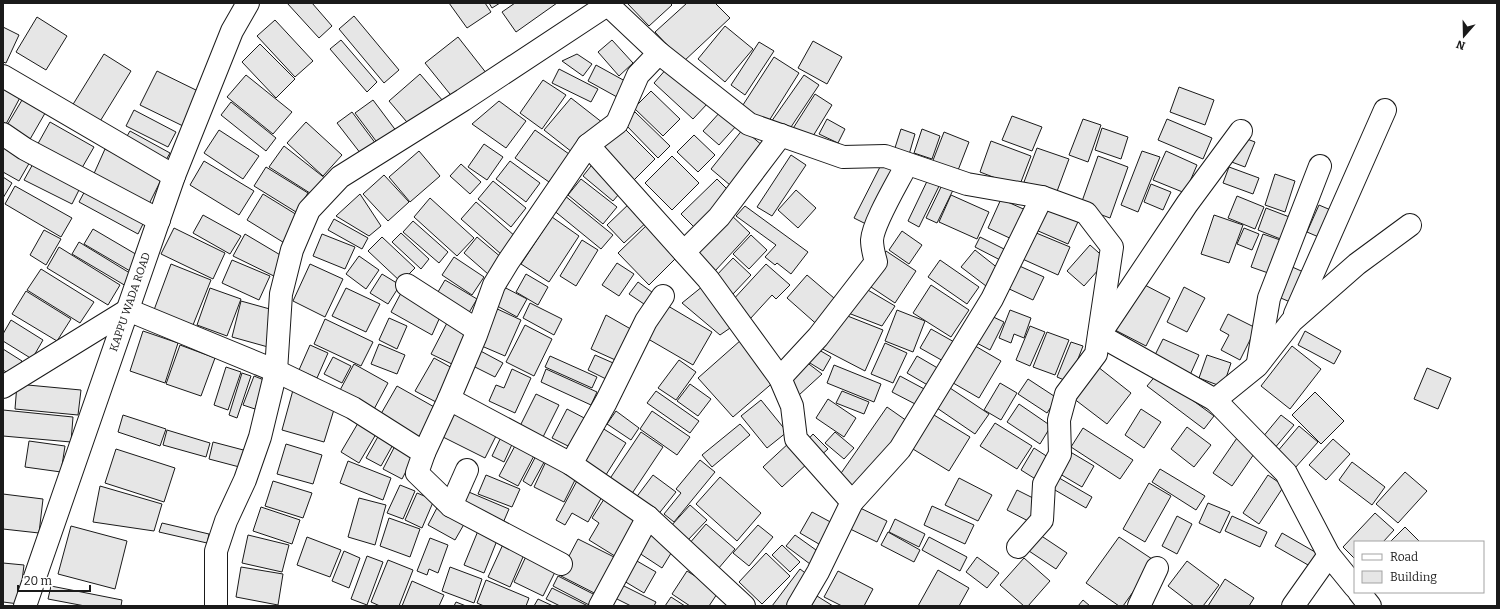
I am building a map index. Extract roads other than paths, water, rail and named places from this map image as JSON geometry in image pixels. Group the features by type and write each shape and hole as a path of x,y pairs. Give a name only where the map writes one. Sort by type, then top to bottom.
{"street":[{"name":"KAPPU WADA ROAD","path":"25,606 174,176 232,31 248,3"},
{"path":"216,606 216,551 226,521 245,480 260,437 276,371 281,294 292,250 310,210 340,177 463,100 606,4 659,53 749,124 843,157 885,156 967,184 1042,197 1086,213 1112,247 1096,354 1066,394 1059,420 1060,454 1044,484 1042,520 1018,547"},
{"path":"561,564 451,506 417,473 424,453 477,330 494,285 588,145 617,124 638,75 659,53"},
{"path":"3,76 174,176"},
{"path":"1292,321 1385,110"},
{"path":"1099,335 1187,204 1241,131"},
{"path":"3,134 25,149 159,220"},
{"path":"684,252 719,217 781,135"},
{"path":"588,145 708,279 780,378 792,406 796,440 852,502"},
{"path":"780,378 818,337 876,262 873,254 872,240 875,227 907,164"},
{"path":"1257,366 1269,298 1320,166"},
{"path":"798,606 818,572 852,502 900,449 992,299 1042,197"},
{"path":"1215,400 1257,366 1292,321 1357,264 1410,225"},
{"path":"407,285 477,330"},
{"path":"571,464 606,402 646,321 663,296"},
{"path":"3,387 128,310 276,371 353,408 424,453"},
{"path":"1099,335 1215,400 1286,473 1329,554 1354,586"},
{"path":"448,399 571,464 648,517 744,606"},
{"path":"451,506 466,470"},
{"path":"600,606 648,517"},
{"path":"1293,606 1329,554"},
{"path":"1139,606 1157,568"},
{"path":"1360,593 1370,606"}]}
